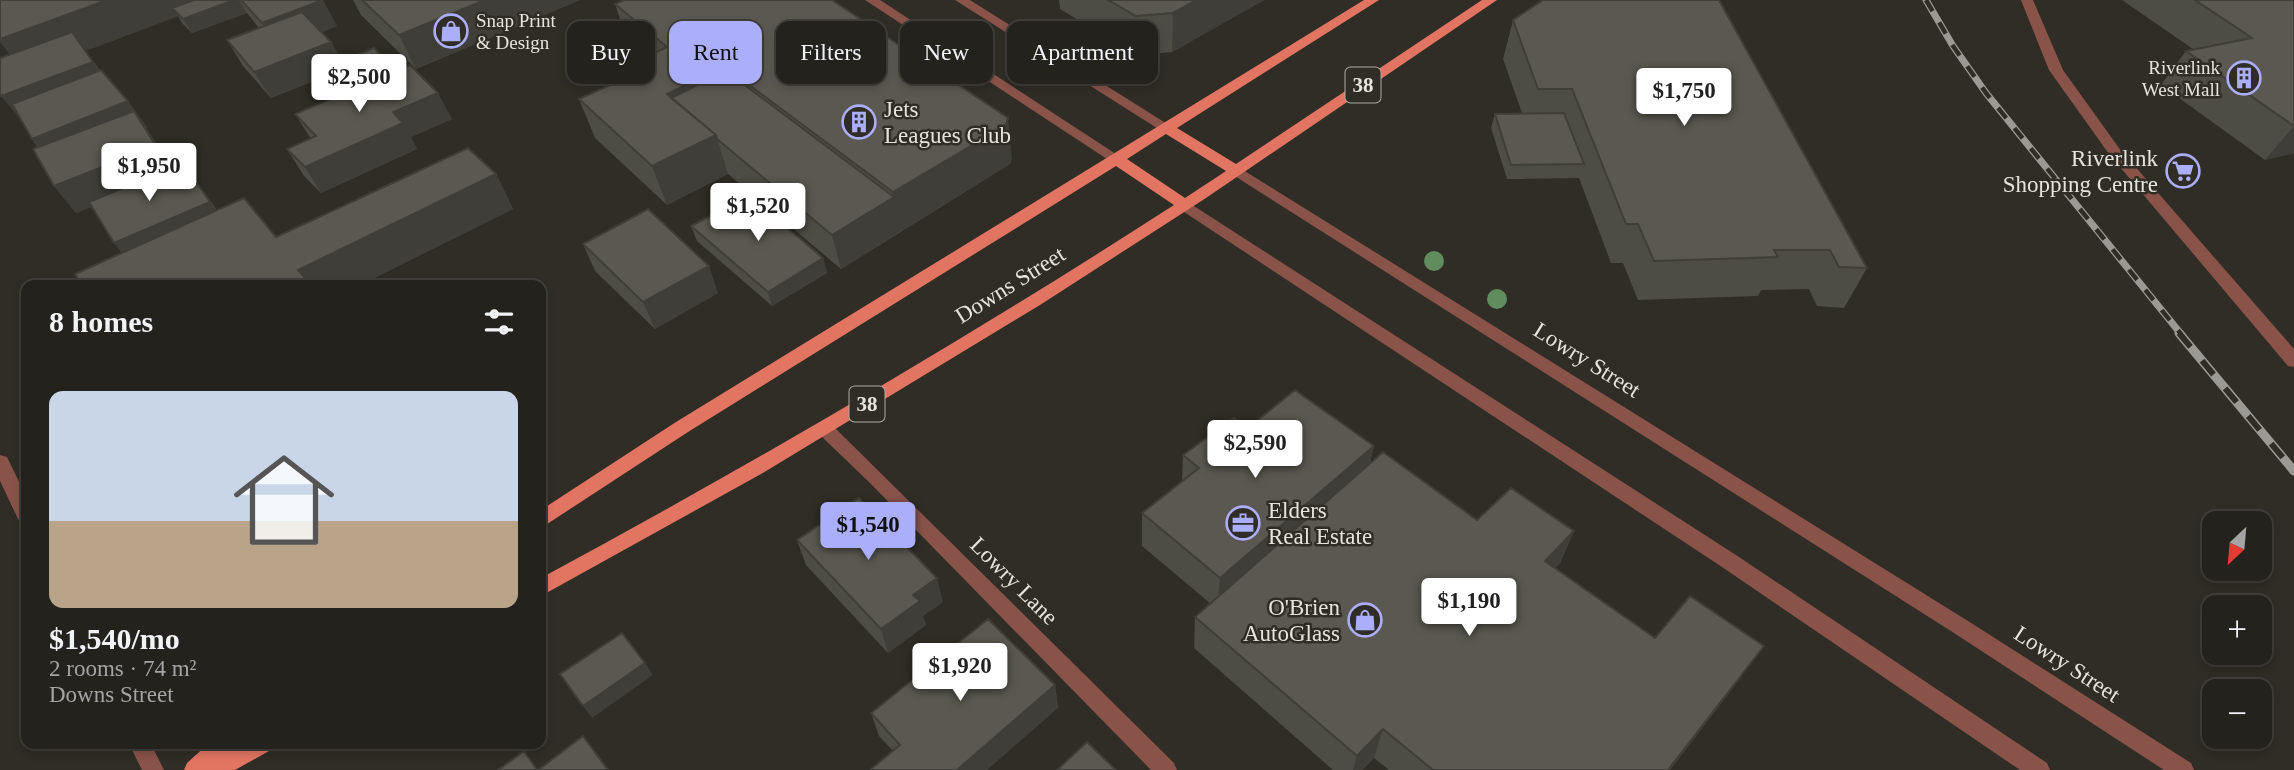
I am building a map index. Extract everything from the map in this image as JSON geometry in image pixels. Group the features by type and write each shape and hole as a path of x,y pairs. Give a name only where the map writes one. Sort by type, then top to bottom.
{"main road":[{"path":"546,517 682,426 1373,0"},
{"name":"Downs Street","path":"546,585 670,519 825,429 1106,256 1491,0"},
{"name":"Lowry Street","path":"1165,127 1235,170"},
{"path":"1115,158 1184,204"},
{"path":"195,770 219,749"},
{"path":"214,770 252,749"}],"street":[{"path":"871,0 1115,158"},
{"name":"Lowry Street","path":"961,0 1165,127"},
{"path":"2027,0 2056,70 2114,151 2294,361"},
{"name":"Lowry Street","path":"1235,170 1961,627 2183,770"},
{"path":"1184,204 1694,538 2039,770"},
{"name":"Lowry Lane","path":"825,429 878,479 1166,770"},
{"path":"0,462 21,505"},
{"path":"142,749 153,770"}],"building":[{"path":"0,0 107,0 0,39"},
{"path":"194,0 234,0 183,19 172,8"},
{"path":"241,0 323,0 262,23"},
{"path":"362,0 485,0 399,35"},
{"path":"624,0 832,0 863,21 776,21 776,84 886,84 886,36 900,46 900,84 957,84 1008,118 1006,125 893,192 748,84 762,84 762,21 669,21 669,84 688,84 667,94 716,135 652,166 579,99 612,84 655,84 655,53 667,47 655,37 655,21 636,21 615,4"},
{"path":"1108,0 1197,0 1173,13 1136,16"},
{"path":"1543,0 1719,0 1867,268 1839,267 1830,250 1774,250 1778,257 1654,261 1638,224 1626,224 1572,89 1538,89 1513,20"},
{"path":"2195,0 2294,0 2294,126 2186,51 2252,38"},
{"path":"302,12 331,42 254,72 227,40"},
{"path":"72,32 93,62 1,96 0,58"},
{"path":"374,48 397,71 342,94 320,70"},
{"path":"410,65 438,93 393,112 403,123 305,167 287,149 316,136 295,114"},
{"path":"101,70 128,101 32,139 12,104"},
{"path":"700,84 743,84 894,197 832,235 671,98"},
{"path":"134,111 156,146 54,186 33,149"},
{"path":"1564,113 1584,164 1511,165 1495,114"},
{"path":"468,148 496,174 298,270 307,280 79,280 75,274 244,198 276,237"},
{"path":"183,163 210,202 114,243 89,202"},
{"path":"749,195 823,258 768,292 691,226"},
{"path":"648,209 709,266 643,302 583,244"},
{"name":"Elders Real Estate","path":"1295,390 1374,446 1220,578 1142,513 1199,468 1183,455 1234,418 1248,428"},
{"path":"1383,452 1477,520 1511,488 1574,531 1545,561 1655,638 1690,596 1764,646 1668,770 1433,770 1383,729 1357,756 1195,617"},
{"path":"859,498 937,578 913,595 920,601 881,629 797,540"},
{"path":"988,619 1055,685 957,770 872,770 900,745 871,713"},
{"path":"622,633 645,663 583,706 560,674"},
{"path":"583,736 608,770 538,770"},
{"path":"1087,742 1116,770 1057,770"},
{"path":"524,751 537,770 498,770"}],"railway":[{"path":"1926,0 1953,46 1986,93 2181,334"},
{"path":"2179,333 2294,471"}],"place":[{"name":"Snap Print & Design","path":"451,31"},
{"name":"Riverlink West Mall","path":"2244,78"},
{"name":"Jets Leagues Club","path":"859,122"},
{"name":"Riverlink Shopping Centre","path":"2183,171"},
{"name":"Elders Real Estate","path":"1243,523"},
{"name":"O'Brien AutoGlass","path":"1365,620"}]}
